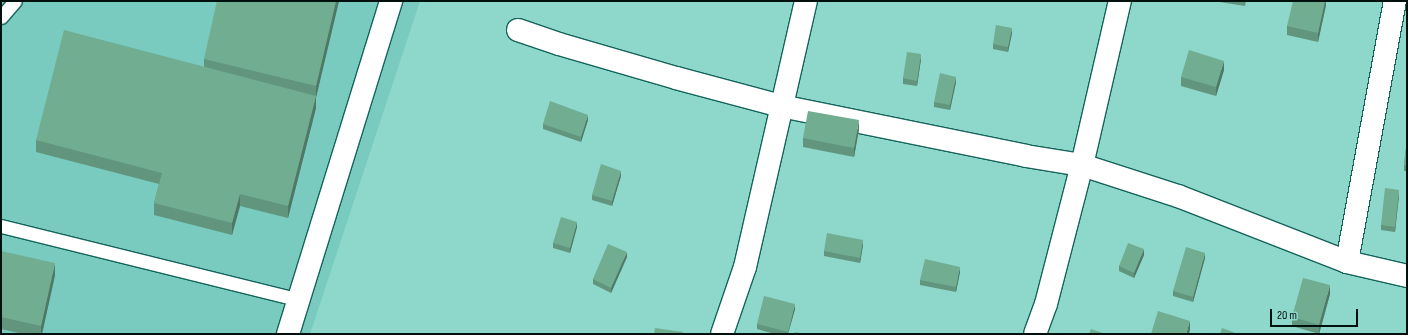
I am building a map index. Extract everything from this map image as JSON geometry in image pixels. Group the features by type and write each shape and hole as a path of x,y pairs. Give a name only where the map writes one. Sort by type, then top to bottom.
{"street":[{"path":"288,334 300,300 391,1"},
{"path":"722,334 745,267 806,1"},
{"path":"1035,334 1046,304 1082,165 1120,1"},
{"path":"1347,262 1395,1"},
{"path":"518,30 559,44 661,74 781,106 1026,156 1082,165 1178,196 1347,262 1407,276"}],"lane":[{"path":"1,17 15,1"},
{"path":"1,226 300,300"}],"shaded area":[{"path":"1,1 420,1 310,334 1,334"}],"building":[{"path":"217,1 336,1 316,86 204,59"},
{"path":"1293,1 1325,1 1318,33 1287,26"},
{"path":"996,25 1012,28 1008,47 993,44"},
{"path":"64,30 316,96 288,206 240,194 232,223 154,203 162,173 36,140"},
{"path":"1189,50 1224,61 1216,87 1181,77"},
{"path":"907,52 921,54 917,81 903,78"},
{"path":"940,73 956,77 950,105 934,102"},
{"path":"550,101 588,115 581,137 543,124"},
{"path":"808,111 859,120 854,148 803,138"},
{"path":"1407,139 1407,166 1404,165"},
{"path":"601,164 621,171 612,201 592,195"},
{"path":"1385,188 1399,190 1395,227 1381,225"},
{"path":"561,217 577,222 570,248 553,243"},
{"path":"827,233 863,240 860,258 824,251"},
{"path":"1128,243 1144,249 1134,273 1119,266"},
{"path":"608,244 627,252 611,288 593,279"},
{"path":"1186,247 1205,253 1193,297 1173,291"},
{"path":"1,251 55,263 41,326 1,317"},
{"path":"925,259 960,267 956,287 920,280"},
{"path":"1303,278 1330,285 1319,325 1292,317"},
{"path":"764,296 795,304 788,332 757,324"},
{"path":"1158,311 1190,321 1186,334 1151,334"},
{"path":"655,328 683,332 683,334 654,334"},
{"path":"1222,328 1238,334 1220,334"},
{"path":"1091,329 1106,334 1089,334"}]}
